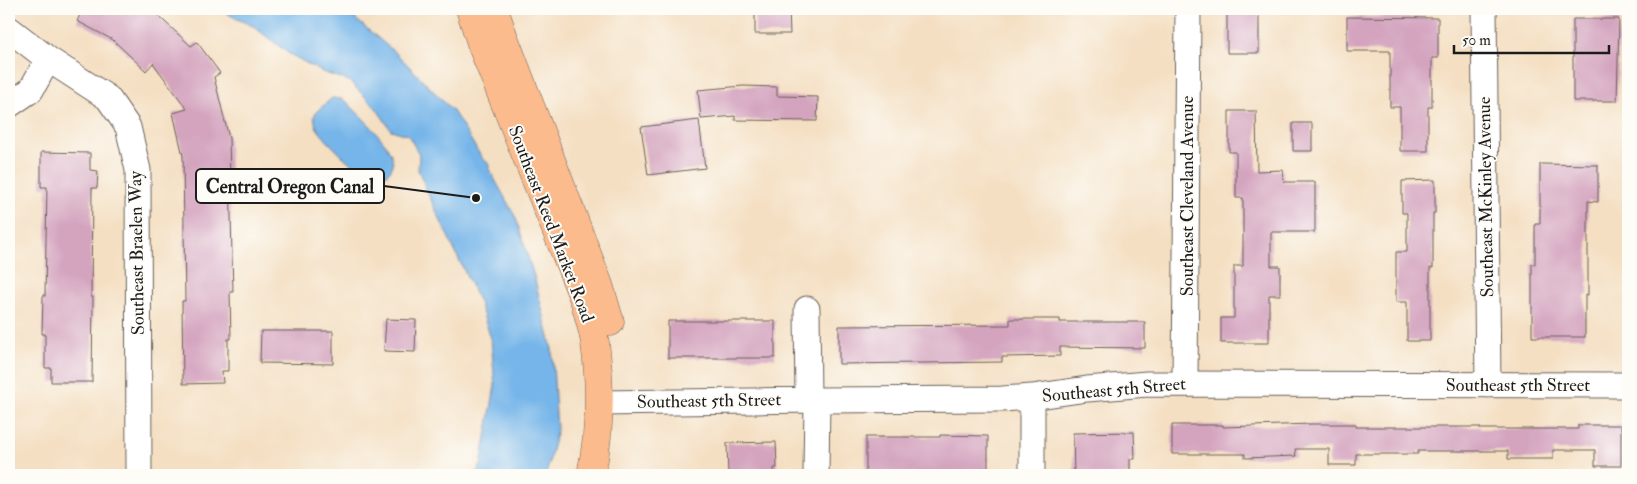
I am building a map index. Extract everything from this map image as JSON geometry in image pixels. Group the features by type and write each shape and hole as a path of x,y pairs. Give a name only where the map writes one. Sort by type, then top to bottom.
{"main road":[{"name":"Southeast Reed Market Road","path":"470,9 482,46 585,302 608,403 614,448 609,475"},
{"name":"Southeast Reed Market Road","path":"494,9 599,285 609,320 614,354 608,403 591,475"}],"street":[{"name":"Southeast Cleveland Avenue","path":"1185,383 1188,9"},
{"name":"Southeast McKinley Avenue","path":"1484,9 1488,385"},
{"name":"Southeast Braelen Way","path":"9,29 48,59 108,98 128,127 138,170 139,475"},
{"path":"9,105 31,90 48,59"},
{"path":"807,309 816,475"},
{"name":"Southeast 5th Street","path":"608,403 1002,399 1032,397 1087,389 1185,383 1628,385"},
{"path":"1032,397 1032,475"}],"water":[{"path":"220,9 345,10 398,55 453,111 482,158 489,164 489,169 516,218 534,276 552,349 557,430 546,475 476,475 481,465 495,386 491,339 479,302 418,170 419,154 408,135 391,130 376,108 349,81 322,72 288,53 253,26"},
{"path":"332,98 342,99 348,103 377,133 390,152 393,160 392,167 378,181 355,167 336,150 317,128 314,117 316,112"}],"building":[{"path":"83,9 151,9 191,46 197,42 220,73 214,77 229,138 233,292 230,292 231,339 228,339 228,371 222,371 223,383 183,384 182,301 185,301 183,156 173,113 187,109 153,63 146,71 113,40 77,21"},
{"path":"755,9 789,9 790,34 755,34"},
{"path":"1227,9 1259,9 1259,53 1227,53"},
{"path":"1347,17 1438,18 1438,58 1432,58 1432,107 1428,107 1428,151 1400,151 1400,107 1390,107 1390,51 1347,51"},
{"path":"1573,19 1619,19 1617,101 1573,101"},
{"path":"743,86 777,87 777,96 818,97 817,121 735,120 735,116 701,119 698,90"},
{"path":"1229,111 1256,111 1257,171 1283,170 1284,182 1315,182 1315,232 1271,232 1271,266 1280,266 1280,295 1269,295 1269,343 1221,343 1221,318 1234,318 1234,266 1243,266 1243,198 1236,198 1236,152 1229,152"},
{"path":"699,120 705,168 648,175 641,127"},
{"path":"1293,123 1312,123 1312,151 1293,151"},
{"path":"41,152 90,153 90,170 98,171 97,188 92,188 92,382 51,382 51,368 45,368 45,334 42,334 43,296 45,296 47,187 41,187"},
{"path":"1540,164 1598,165 1598,202 1588,201 1588,295 1585,295 1585,337 1532,337 1532,264 1535,264 1535,224 1540,224"},
{"path":"1435,180 1433,268 1430,268 1430,341 1407,341 1407,302 1396,302 1396,252 1407,252 1407,213 1402,213 1402,181"},
{"path":"386,319 416,320 415,352 384,351"},
{"path":"1010,319 1060,319 1060,322 1145,322 1145,348 1060,347 1060,356 1002,357 1002,362 839,364 839,326 1010,325"},
{"path":"668,321 775,321 775,358 668,358"},
{"path":"261,331 333,331 333,364 260,363"},
{"path":"1356,424 1356,427 1480,427 1480,429 1578,429 1578,425 1621,425 1621,466 1595,466 1595,450 1553,450 1553,459 1508,459 1508,451 1418,451 1418,454 1356,454 1356,465 1329,465 1329,449 1295,449 1296,456 1245,458 1245,454 1172,454 1172,425 1223,425 1223,427"},
{"path":"1134,432 1135,459 1130,459 1130,475 1074,475 1073,433"},
{"path":"940,435 988,436 988,474 866,474 866,437 940,437"},
{"path":"776,442 777,468 774,468 774,475 728,475 727,443"}],"place":[{"name":"Central Oregon Canal","path":"476,198"}]}
